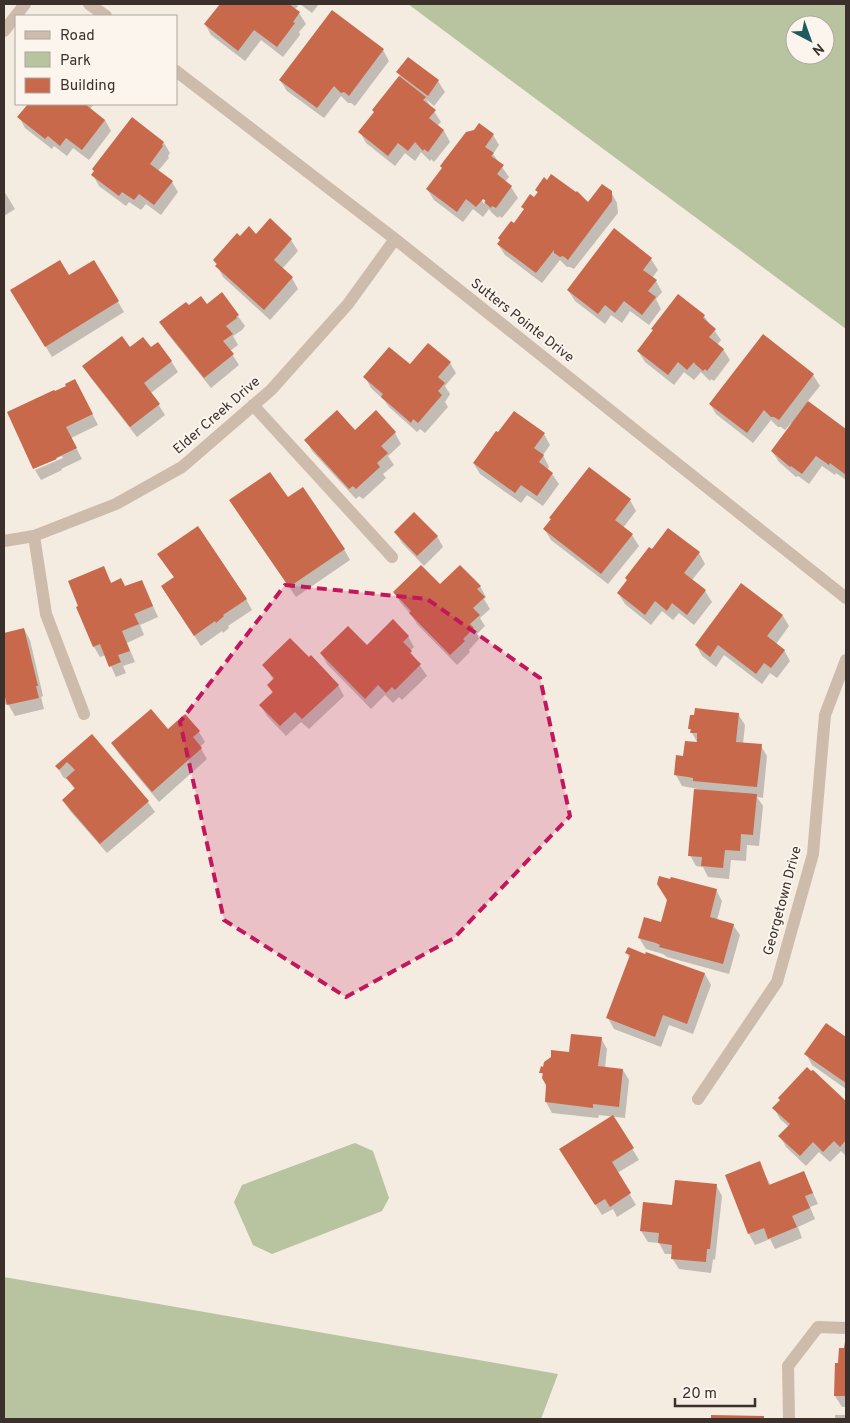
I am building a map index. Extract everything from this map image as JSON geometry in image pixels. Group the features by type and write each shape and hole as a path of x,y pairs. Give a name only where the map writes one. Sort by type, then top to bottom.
{"street":[{"path":"17,15 26,4"},
{"path":"89,4 105,15"},
{"path":"4,31 15,18"},
{"name":"Sutters Pointe Drive","path":"178,73 395,239 846,598"},
{"name":"Elder Creek Drive","path":"4,540 34,536 116,504 182,466 271,390 348,304 395,239"},
{"path":"253,405 392,557"},
{"path":"34,536 46,614 84,714"},
{"name":"Georgetown Drive","path":"698,1098 777,982 812,854 825,715 846,660"},
{"path":"789,1419 788,1366 818,1327 846,1328"}],"highlighted area":[{"path":"285,585 427,599 540,678 570,816 454,938 346,997 224,920 180,722"}],"green space":[{"path":"408,4 846,4 846,329"},
{"path":"355,1143 373,1151 389,1198 382,1211 272,1254 253,1245 234,1202 242,1185"},
{"path":"4,1277 558,1374 541,1419 4,1419"}],"building":[{"path":"220,4 289,4 300,12 293,22 295,23 277,47 254,30 238,51 204,24"},
{"path":"332,10 384,49 349,96 344,92 341,93 334,86 317,108 279,80"},
{"path":"408,57 439,80 428,96 396,72"},
{"path":"399,76 426,97 423,100 436,110 429,118 444,130 428,152 424,149 423,151 415,142 408,151 398,143 388,156 358,132 374,112 372,110"},
{"path":"27,105 86,105 105,120 82,150 66,138 60,146 48,136 45,139 17,117"},
{"path":"132,117 164,142 150,164 173,181 154,205 139,194 134,200 122,192 119,196 91,175 94,171 92,169"},
{"path":"479,123 494,134 485,147 494,153 491,156 504,165 497,174 512,186 496,208 492,206 491,208 483,199 476,207 466,199 457,212 426,189 442,168 440,166 466,132 474,130"},
{"path":"551,174 577,191 588,202 602,184 612,191 612,201 568,260 554,253 554,250 536,273 497,244 500,240 498,238 511,221 514,223 524,209 521,207 530,194 534,197 538,192 535,190 544,177 547,180"},
{"path":"270,218 292,239 274,260 293,277 264,310 215,266 217,264 213,260 237,233 240,236 249,226 256,234"},
{"path":"614,228 652,258 643,270 657,280 648,291 656,297 642,315 624,301 615,313 605,305 598,314 567,290"},
{"path":"60,260 69,275 94,260 119,301 45,347 10,290"},
{"path":"222,292 239,315 226,326 233,334 223,341 234,354 204,378 159,322 186,302 189,305 201,296 207,304"},
{"path":"678,294 705,315 703,318 716,329 709,337 724,349 707,371 705,369 703,371 694,362 687,370 678,362 668,375 637,351"},
{"path":"763,334 814,374 779,420 771,417 764,410 747,433 709,404"},
{"path":"122,336 130,347 143,337 151,347 158,342 172,361 144,383 160,404 130,427 82,366"},
{"path":"428,343 451,362 438,377 445,383 438,391 442,395 418,423 413,419 411,423 381,397 383,394 363,377 389,347 410,364"},
{"path":"75,379 93,414 66,427 77,448 33,469 7,412 66,386 65,384"},
{"path":"808,401 846,429 846,475 830,463 829,465 816,456 802,474 790,467 771,451"},
{"path":"337,410 355,430 376,410 396,432 381,446 388,453 377,463 380,467 356,489 353,486 349,489 304,440"},
{"path":"514,411 545,433 534,448 544,455 539,462 553,473 537,496 521,485 515,493 473,463 496,431 498,432"},
{"path":"589,467 631,499 615,520 633,534 601,574 543,529 551,519 549,518"},
{"path":"270,472 288,497 303,487 345,549 289,587 229,500"},
{"path":"414,512 438,536 417,556 394,532"},
{"path":"198,526 247,599 223,615 216,623 215,621 194,636 161,586 174,577 157,554"},
{"path":"668,528 700,552 684,573 706,590 687,615 672,603 667,611 655,601 645,615 617,593 627,580 625,578 649,547 652,549"},
{"path":"421,565 440,584 460,565 481,586 477,589 485,597 473,608 480,615 470,624 474,628 463,639 465,641 450,655 409,613 411,611 393,592"},
{"path":"104,566 111,583 121,578 125,586 142,580 153,606 134,614 139,624 122,631 130,651 118,655 121,662 109,667 100,644 93,647 76,607 78,606 68,581"},
{"path":"741,583 783,615 767,636 785,650 771,668 764,663 756,674 718,645 710,657 695,645"},
{"path":"393,619 409,636 403,642 412,651 410,653 421,664 395,690 392,687 386,693 378,685 365,699 320,653 348,626 367,645"},
{"path":"24,628 38,686 36,686 39,698 7,705 4,693 4,633"},
{"path":"290,638 309,657 311,655 339,685 302,719 295,712 280,726 259,705 273,692 267,685 274,678 262,665"},
{"path":"695,708 739,713 736,742 762,744 757,787 693,781 693,778 674,775 676,755 683,756 685,741 697,742 697,733 690,733 691,729 688,729 690,715 694,715"},
{"path":"151,709 168,729 185,714 200,731 193,737 202,748 152,792 111,743"},
{"path":"92,734 149,801 100,844 62,800 75,788 66,778 75,770 67,762 59,770 55,766"},
{"path":"694,789 757,794 753,835 741,834 740,851 725,850 723,868 701,866 702,857 688,856"},
{"path":"659,876 670,879 671,877 717,889 710,917 734,924 723,964 659,947 660,945 656,943 638,938 644,917 661,922 667,900 657,884"},
{"path":"628,947 705,973 687,1024 663,1015 655,1037 606,1018 630,955 625,953"},
{"path":"826,1023 846,1037 846,1083 804,1054"},
{"path":"571,1034 602,1037 598,1066 623,1069 619,1107 593,1104 593,1108 545,1102 546,1085 542,1078 543,1073 539,1073 541,1066 543,1067 544,1062 551,1057 551,1050 569,1052"},
{"path":"807,1067 811,1071 813,1070 846,1101 846,1140 840,1147 834,1141 823,1152 813,1142 800,1156 778,1136 790,1124 772,1108 780,1100 778,1098"},
{"path":"613,1115 634,1148 612,1162 631,1193 610,1207 605,1199 595,1205 559,1149"},
{"path":"760,1161 769,1185 804,1171 813,1193 805,1196 810,1208 792,1216 797,1227 768,1239 764,1228 748,1234 725,1175"},
{"path":"675,1180 717,1184 710,1249 707,1249 706,1262 671,1259 672,1245 658,1243 659,1233 640,1231 643,1202 672,1205"},
{"path":"845,1342 846,1396 834,1396 835,1363 838,1363 839,1348 844,1348"},
{"path":"711,1415 764,1416 764,1419 711,1419"}]}
